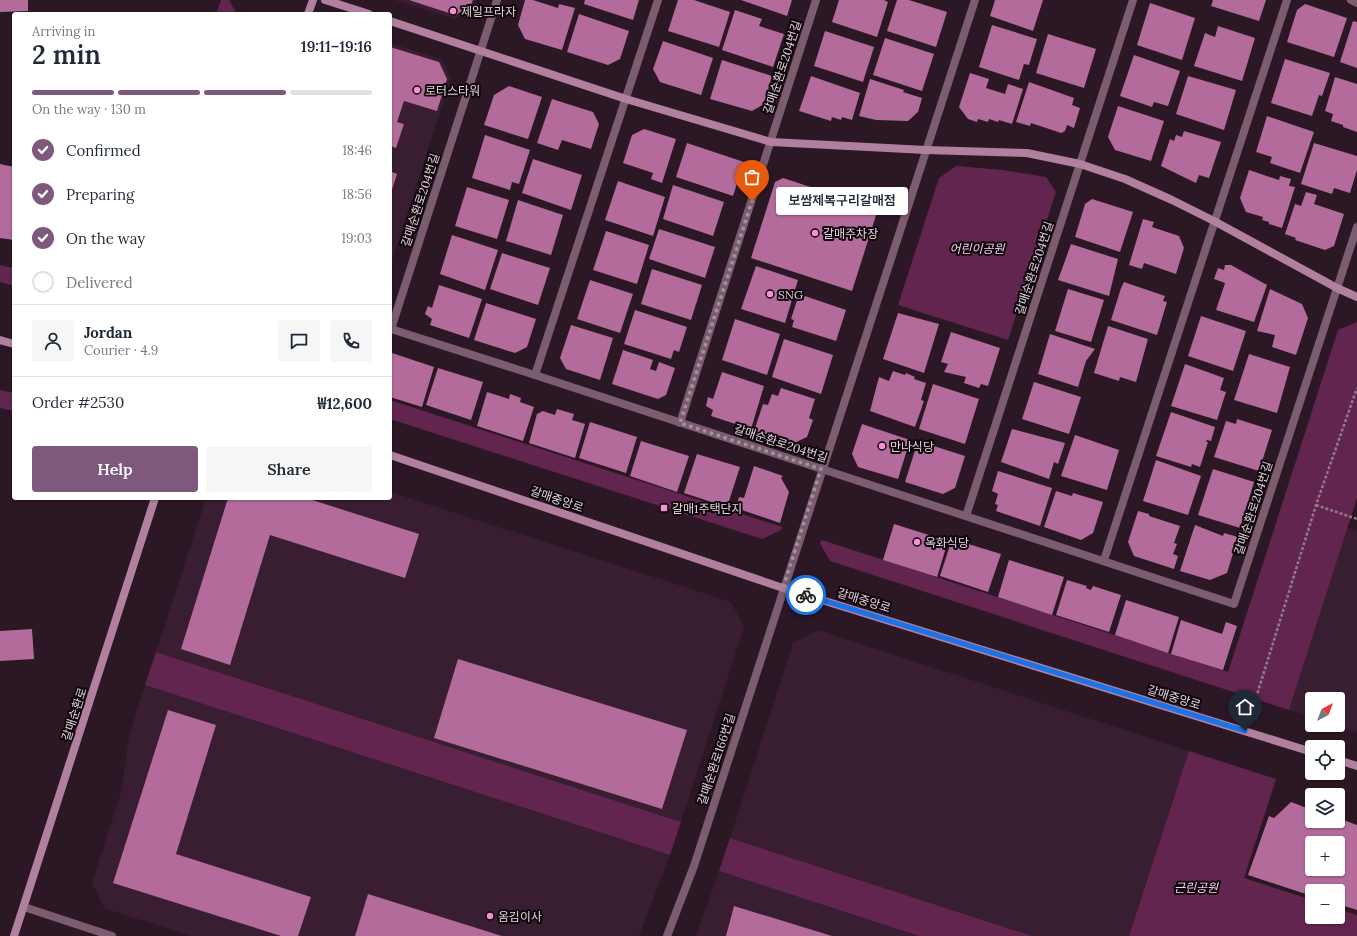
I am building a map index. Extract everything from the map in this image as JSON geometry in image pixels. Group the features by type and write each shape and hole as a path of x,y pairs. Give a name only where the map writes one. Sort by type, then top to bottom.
{"street":[{"path":"309,12 313,0"},
{"path":"325,0 363,12"},
{"name":"갈매순환로204번길","path":"392,326 497,0"},
{"path":"535,374 658,0"},
{"name":"갈매순환로204번길","path":"680,423 816,0"},
{"path":"926,150 975,0"},
{"name":"갈매순환로204번길","path":"966,516 1133,0"},
{"path":"1104,560 1287,0"},
{"path":"1351,0 1357,3"},
{"path":"392,22 626,99 771,142 926,150 1027,153 1080,164 1126,179 1214,221 1357,298"},
{"name":"갈매순환로166번길","path":"667,936 694,866 821,469 926,150"},
{"name":"갈매순환로204번길","path":"392,329 535,374 680,423 1104,560 1234,604 1357,227"},
{"path":"0,340 12,343"},
{"name":"갈매중앙로","path":"392,456 783,588 1305,750"},
{"name":"갈매순환로","path":"14,936 154,500"},
{"path":"1345,762 1357,766"},
{"path":"24,907 112,936"}],"path":[{"path":"1245,731 1316,505 1357,388"},
{"path":"1316,505 1357,519"}],"shaded area":[{"name":"제일프라자","path":"394,0 476,0 473,10 455,19"},
{"path":"392,44 442,59 451,78 392,261"},
{"path":"392,493 731,602 744,627 681,822 156,652 205,500 392,500"},
{"path":"1347,528 1357,531 1357,732 1345,728 1345,692 1305,692 1305,715 1289,710"},
{"path":"818,630 1189,751 1129,936 1032,936 730,838 793,643"},
{"path":"145,685 670,855 639,936 191,936 104,908 92,883 122,789 129,736"},
{"path":"719,871 919,936 696,936"}],"green space":[{"path":"221,0 229,0 236,12 217,12"},
{"name":"어린이공원","path":"956,166 1003,170 1046,177 1056,192 1008,340 898,305 939,178"},
{"path":"0,265 12,268 12,285 0,282"},
{"path":"1357,322 1357,498 1289,710 830,561 820,543 822,540 1228,672 1338,330"},
{"path":"0,390 12,393 12,411 0,408"},
{"path":"392,401 782,527 781,530 762,539 392,420"},
{"path":"156,652 681,822 670,855 145,685"},
{"name":"근린공원","path":"1189,751 1276,779 1244,878 1305,898 1305,924 1345,924 1345,911 1357,915 1357,936 1129,936"},
{"path":"730,838 1032,936 919,936 719,871"}],"building":[{"path":"0,0 28,0 28,11 0,12"},
{"name":"제일프라자","path":"409,0 473,0 470,7 455,15"},
{"path":"525,0 533,0 558,8 559,4 575,8 562,50 525,39 518,25"},
{"path":"585,0 639,0 633,20 584,4"},
{"path":"678,0 694,0 730,12 719,47 668,31"},
{"path":"741,0 792,0 787,16"},
{"path":"839,0 884,0 888,2 877,37 832,22"},
{"path":"897,0 909,0 947,12 936,47 887,31"},
{"path":"995,0 1043,0 1033,31 990,16"},
{"path":"1213,0 1266,0 1259,21 1211,6"},
{"path":"1150,3 1195,18 1182,60 1137,45"},
{"path":"1305,4 1347,18 1334,57 1287,42 1297,10"},
{"path":"735,10 762,19 759,26 784,34 773,67 722,50"},
{"path":"579,14 629,31 620,59 608,65 567,52"},
{"path":"1353,21 1357,22 1357,68 1340,62"},
{"path":"992,25 1037,39 1029,65 1024,64 1019,80 979,67"},
{"path":"1218,26 1255,38 1242,81 1194,66 1205,33 1215,37"},
{"path":"825,31 874,47 863,82 814,66"},
{"path":"1048,34 1096,49 1084,88 1036,73"},
{"path":"885,38 934,54 922,91 873,75"},
{"path":"663,41 713,58 701,95 660,82 653,69"},
{"name":"로터스타워","path":"392,48 439,62 447,79 437,111 404,101 397,122 404,124 396,148 392,147"},
{"path":"1134,55 1180,71 1168,106 1154,102 1152,107 1120,96"},
{"path":"1285,59 1330,73 1322,96 1319,95 1312,116 1271,103"},
{"path":"722,60 772,76 764,104 752,111 710,99"},
{"path":"970,73 989,79 986,88 1005,94 1008,84 1023,89 1012,124 999,120 998,122 989,119 988,122 978,119 977,122 968,119 959,107"},
{"path":"811,76 860,93 852,120 842,117 841,120 832,117 831,121 799,111"},
{"path":"1188,76 1236,90 1224,130 1176,114"},
{"path":"1335,77 1357,84 1357,132 1331,121 1333,114 1325,111"},
{"path":"870,79 904,90 903,92 922,98 918,112 908,121 876,120 859,116"},
{"path":"1029,82 1074,98 1072,105 1080,108 1074,128 1067,125 1065,131 1061,133 1031,123 1030,126 1016,122"},
{"path":"509,86 542,97 528,139 484,125 494,95"},
{"path":"552,99 593,112 599,124 591,149 562,140 558,150 537,143"},
{"path":"1118,106 1164,121 1151,161 1115,150 1108,137"},
{"path":"1267,116 1314,132 1300,173 1270,163 1272,157 1256,152"},
{"path":"644,129 676,139 662,183 651,179 653,173 623,163 632,135"},
{"path":"1184,131 1221,142 1209,178 1199,175 1196,183 1161,166 1170,139 1174,141 1176,135 1182,137"},
{"path":"485,135 530,150 519,184 512,182 510,190 472,178"},
{"path":"687,143 744,162 733,196 676,177"},
{"path":"1314,143 1357,156 1357,170 1350,193 1334,188 1332,194 1301,184"},
{"path":"533,159 582,175 571,210 522,193"},
{"path":"0,164 12,167 12,240 0,238"},
{"path":"1249,170 1279,180 1280,176 1291,179 1289,186 1295,187 1282,228 1262,220 1263,217 1246,212 1240,198"},
{"path":"392,172 397,174 392,190"},
{"name":"갈매주차장","path":"783,178 878,209 852,291 751,258 775,182"},
{"path":"618,181 665,197 653,236 605,220"},
{"path":"673,185 724,202 713,236 663,219"},
{"path":"467,187 509,200 497,239 455,226"},
{"path":"1306,192 1317,195 1314,204 1344,214 1334,246 1325,250 1295,240 1296,238 1285,234 1295,204 1301,206"},
{"path":"1092,199 1133,212 1120,252 1075,237 1085,204"},
{"path":"518,200 563,215 551,255 506,241"},
{"path":"1143,219 1154,222 1152,227 1179,236 1184,248 1176,274 1144,263 1142,269 1129,265"},
{"path":"659,229 715,247 705,278 649,259"},
{"path":"606,231 649,245 637,284 593,270"},
{"path":"452,235 498,250 485,290 440,274"},
{"path":"1071,244 1118,259 1109,296 1058,280"},
{"path":"502,253 550,268 538,305 490,289"},
{"path":"1225,265 1231,265 1267,285 1254,322 1216,310 1225,283 1214,279 1218,268 1224,270"},
{"path":"756,266 798,280 785,323 741,309"},
{"path":"652,269 702,285 691,320 641,304"},
{"path":"590,280 633,294 620,333 577,319"},
{"path":"1124,282 1165,296 1163,301 1167,302 1157,335 1111,320"},
{"path":"439,285 482,299 469,338 430,325 432,319 425,314 428,306 432,308"},
{"path":"1068,289 1104,300 1091,342 1055,331"},
{"path":"1270,289 1302,304 1308,318 1296,355 1272,347 1275,335 1257,331"},
{"path":"799,294 846,310 836,341 792,327 794,320 791,319"},
{"path":"486,303 536,319 527,347 515,353 474,340"},
{"path":"635,310 687,327 679,352 674,350 671,359 624,344"},
{"path":"898,313 939,324 924,373 883,359"},
{"path":"1201,316 1246,331 1233,371 1188,356"},
{"path":"735,319 780,334 767,375 722,360"},
{"path":"571,325 613,338 600,380 566,369 560,358"},
{"path":"1108,326 1148,339 1136,382 1120,377 1119,381 1094,373"},
{"path":"951,332 1000,348 988,386 981,384 979,388 964,383 966,377 944,372 948,364 941,362"},
{"path":"1050,334 1095,349 1086,361 1078,387 1038,374"},
{"path":"784,339 833,355 821,394 772,377"},
{"path":"623,350 653,360 650,369 656,371 659,362 675,368 666,395 658,399 612,384"},
{"path":"392,353 434,367 422,407 392,398"},
{"path":"1249,354 1290,367 1277,413 1234,400"},
{"path":"1185,364 1224,378 1220,390 1226,392 1217,420 1171,406"},
{"path":"438,368 483,382 471,420 426,405"},
{"path":"893,371 905,375 906,373 915,377 914,379 926,383 921,400 924,401 915,427 870,411 879,377 889,381"},
{"path":"722,372 764,386 751,429 711,416 713,410 706,406 708,397 713,399"},
{"path":"1034,382 1081,397 1069,434 1022,419"},
{"path":"933,384 979,399 965,444 919,429"},
{"path":"781,388 815,399 809,418 813,420 807,437 792,444 754,431 763,404 768,405 772,394 778,396"},
{"path":"487,392 509,399 510,394 521,398 520,402 534,407 523,441 477,426"},
{"path":"557,409 574,414 572,420 585,424 575,458 529,443 537,414 543,411 555,415"},
{"path":"1171,412 1215,427 1211,441 1207,440 1206,442 1208,442 1200,467 1192,464 1191,467 1156,456"},
{"path":"1237,419 1272,430 1259,471 1214,457 1226,421 1236,424"},
{"path":"590,422 637,437 626,473 579,458"},
{"path":"862,424 910,440 898,479 858,467 852,454"},
{"path":"1012,429 1065,443 1058,464 1054,462 1049,479 1001,462"},
{"path":"1075,435 1119,450 1107,490 1061,476"},
{"path":"641,441 689,456 677,492 630,476"},
{"path":"918,441 965,456 955,488 943,494 905,482"},
{"path":"697,454 740,467 727,507 684,493"},
{"path":"1156,460 1201,476 1188,515 1143,501"},
{"path":"754,466 783,476 781,478 789,492 780,523 736,508 739,497 744,498"},
{"path":"1213,469 1254,482 1240,528 1198,515"},
{"path":"998,471 1052,488 1040,526 996,511 998,505 995,504 998,494 992,491"},
{"path":"1056,491 1072,496 1073,493 1103,502 1093,533 1081,540 1044,527"},
{"path":"227,500 312,500 419,534 405,578 270,535 230,665 181,649"},
{"path":"1138,511 1180,526 1174,543 1177,544 1173,554 1178,556 1174,569 1134,556 1128,542"},
{"path":"894,524 948,541 937,577 883,560"},
{"path":"1195,525 1223,536 1224,533 1238,537 1227,573 1210,580 1180,571"},
{"path":"952,539 1001,554 988,592 940,576"},
{"path":"1009,560 1064,577 1052,615 998,597"},
{"path":"1067,580 1087,586 1086,588 1091,590 1093,586 1121,595 1109,632 1056,615"},
{"path":"1126,600 1179,617 1168,653 1115,635"},
{"path":"1181,620 1222,634 1226,622 1237,626 1223,670 1171,654"},
{"path":"32,629 34,659 0,661 0,631"},
{"path":"458,659 687,730 662,809 434,738"},
{"path":"168,710 216,725 176,854 311,897 298,936 281,936 113,883"},
{"path":"1291,802 1305,807 1305,828 1345,828 1345,821 1357,825 1357,910 1345,906 1345,884 1305,884 1305,894 1248,875 1269,816 1274,818"},
{"path":"368,894 502,936 355,936"},
{"path":"734,906 832,936 726,936"}],"way so far":[{"path":"752,201 680,423 821,469 783,588 806,595"}],"place":[{"name":"제일프라자","path":"453,11"},
{"name":"로터스타워","path":"417,90"},
{"name":"보쌈제복구리갈매점","path":"752,201"},
{"name":"갈매주차장","path":"815,233"},
{"name":"SNG","path":"770,294"},
{"name":"만나식당","path":"882,446"},
{"name":"갈매1주택단지","path":"664,508"},
{"name":"옥화식당","path":"917,542"},
{"name":"옴김이사","path":"490,916"}],"route":[{"path":"806,595 1245,731"}]}
